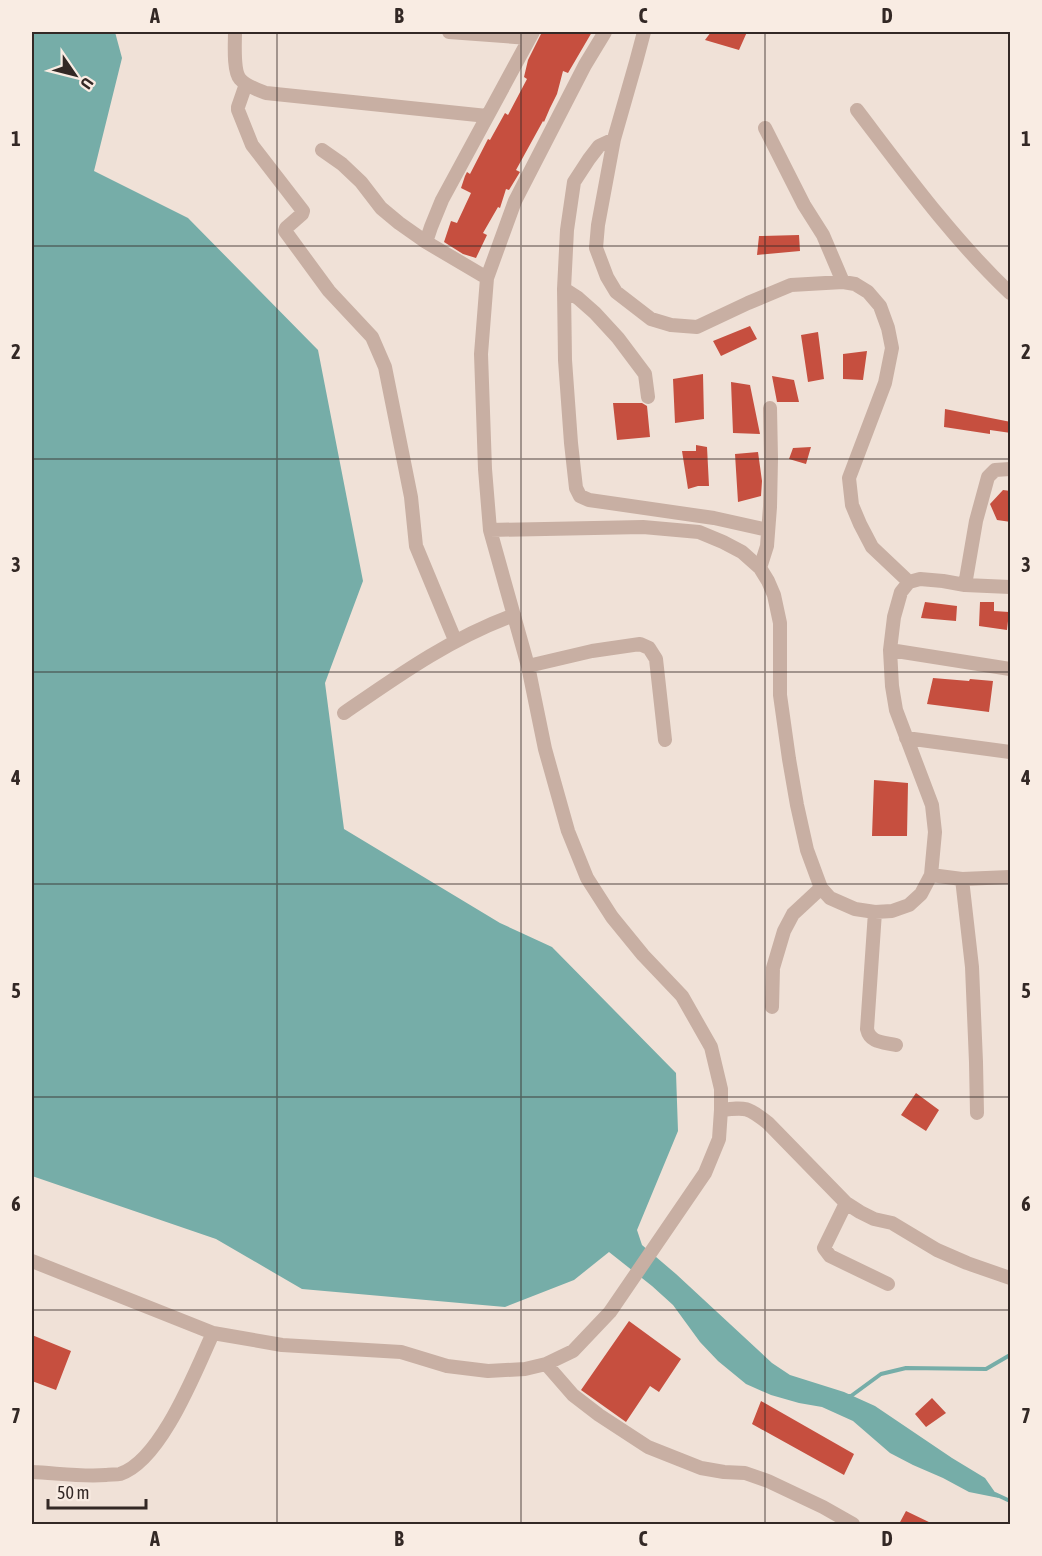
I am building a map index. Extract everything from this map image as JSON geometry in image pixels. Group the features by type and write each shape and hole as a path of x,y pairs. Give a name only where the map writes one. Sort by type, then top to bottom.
{"street":[{"path":"235,32 238,77 246,84 266,93 487,116"},
{"path":"426,242 442,200 531,35 448,32"},
{"path":"32,1261 213,1333 282,1345 401,1352 447,1365 488,1371 525,1369 546,1364 573,1351 610,1312 705,1173 718,1139 721,1110 721,1089 711,1047 682,996 643,955 612,917 587,878 568,831 548,759 528,666 490,530 485,469 481,354 487,278 515,201 585,65 605,32"},
{"path":"644,32 614,138 598,225 596,248 607,277 616,292 651,319 671,325 697,327 791,285 843,282 855,284 868,292 880,306 892,348 885,383 849,478 852,505 872,547 909,582"},
{"path":"246,84 238,110 250,141 303,210 302,214 285,231 329,291 372,337 386,367 411,497 416,546 455,640"},
{"path":"857,110 943,222 1011,293"},
{"path":"765,128 804,205 823,235 843,282"},
{"path":"614,138 599,146 574,182 567,230 564,289 565,360 576,488 580,496 589,500 714,518 768,530"},
{"path":"322,150 342,164 361,182 381,208 399,224 487,278"},
{"path":"564,289 595,313 618,338 645,374 648,397"},
{"path":"760,568 767,546 771,459 770,408"},
{"path":"965,585 976,521 988,477 995,470 1011,469"},
{"path":"490,530 643,527 699,532 742,552 760,568 774,595 780,623 780,695 797,805 807,850 821,888 830,898 855,909 875,912 892,912 909,906 921,894 930,875 935,832 932,805 896,710 893,694 890,650 894,617 901,592 909,582 920,579 965,585 1011,587"},
{"path":"344,713 455,640 514,615"},
{"path":"528,666 621,646 640,644 649,648 656,659 665,740"},
{"path":"890,650 1011,669"},
{"path":"906,738 1011,752"},
{"path":"930,875 962,879 1011,878"},
{"path":"962,879 972,967 977,1113"},
{"path":"772,1006 773,968 784,931 794,914 821,888"},
{"path":"875,912 868,1036 873,1040 896,1046"},
{"path":"721,1110 743,1108 754,1112 768,1123 846,1203 860,1212 874,1219 892,1223 937,1250 1011,1278"},
{"path":"846,1203 824,1248 825,1251 830,1256 888,1284"},
{"path":"32,1472 120,1474 134,1465 161,1437 213,1333"},
{"path":"546,1364 573,1395 598,1415 648,1448 701,1468 745,1473 768,1481 853,1524"}],"water":[{"path":"32,32 115,32 122,58 94,171 188,218 318,350 363,581 325,683 344,829 500,923 552,947 676,1073 678,1131 637,1230 642,1245 772,1363 790,1375 844,1392 875,1406 985,1478 999,1498 969,1492 913,1465 890,1453 853,1421 822,1407 771,1395 746,1384 718,1361 700,1342 673,1305 609,1252 574,1280 505,1307 302,1289 216,1239 32,1176"}],"building":[{"path":"542,32 592,32 568,73 563,71 557,94 544,122 516,170 520,172 509,190 506,189 500,208 498,207 483,233 487,235 476,258 463,254 444,242 451,221 457,223 471,193 461,188 465,176 467,172 470,174 488,139 490,140 505,113 508,115 527,79 524,77 528,60"},
{"path":"711,32 747,32 739,50 705,40"},
{"path":"799,235 800,251 757,255 759,236"},
{"path":"750,326 757,339 721,356 713,341"},
{"path":"818,332 824,379 808,382 801,335"},
{"path":"867,351 863,380 843,379 843,354"},
{"path":"703,374 704,419 675,423 673,379"},
{"path":"772,376 794,380 799,402 777,402"},
{"path":"731,382 750,385 760,434 733,433"},
{"path":"613,403 642,403 647,406 650,437 617,440"},
{"path":"945,409 1011,422 1011,433 990,430 990,434 944,427"},
{"path":"696,445 707,447 709,486 688,489 682,451 696,451"},
{"path":"811,447 806,464 789,459 793,448"},
{"path":"758,452 762,481 761,496 738,502 735,454"},
{"path":"1003,490 1011,491 1011,522 997,520 990,504"},
{"path":"925,602 957,606 956,621 921,618"},
{"path":"980,602 994,602 994,611 1009,612 1007,630 979,626"},
{"path":"933,678 993,681 989,712 927,704"},
{"path":"874,780 908,783 907,836 872,836"},
{"path":"916,1093 939,1110 926,1131 901,1115"},
{"path":"629,1321 681,1359 659,1392 650,1386 626,1422 581,1390"},
{"path":"32,1335 71,1351 56,1390 32,1381"},
{"path":"932,1398 946,1413 926,1427 915,1414"},
{"path":"761,1401 854,1454 844,1475 752,1424"},
{"path":"906,1511 933,1524 899,1524"}],"waterway":[{"path":"848,1396 881,1374 906,1368 986,1369 1010,1355"},
{"path":"995,1494 1010,1501"}]}
